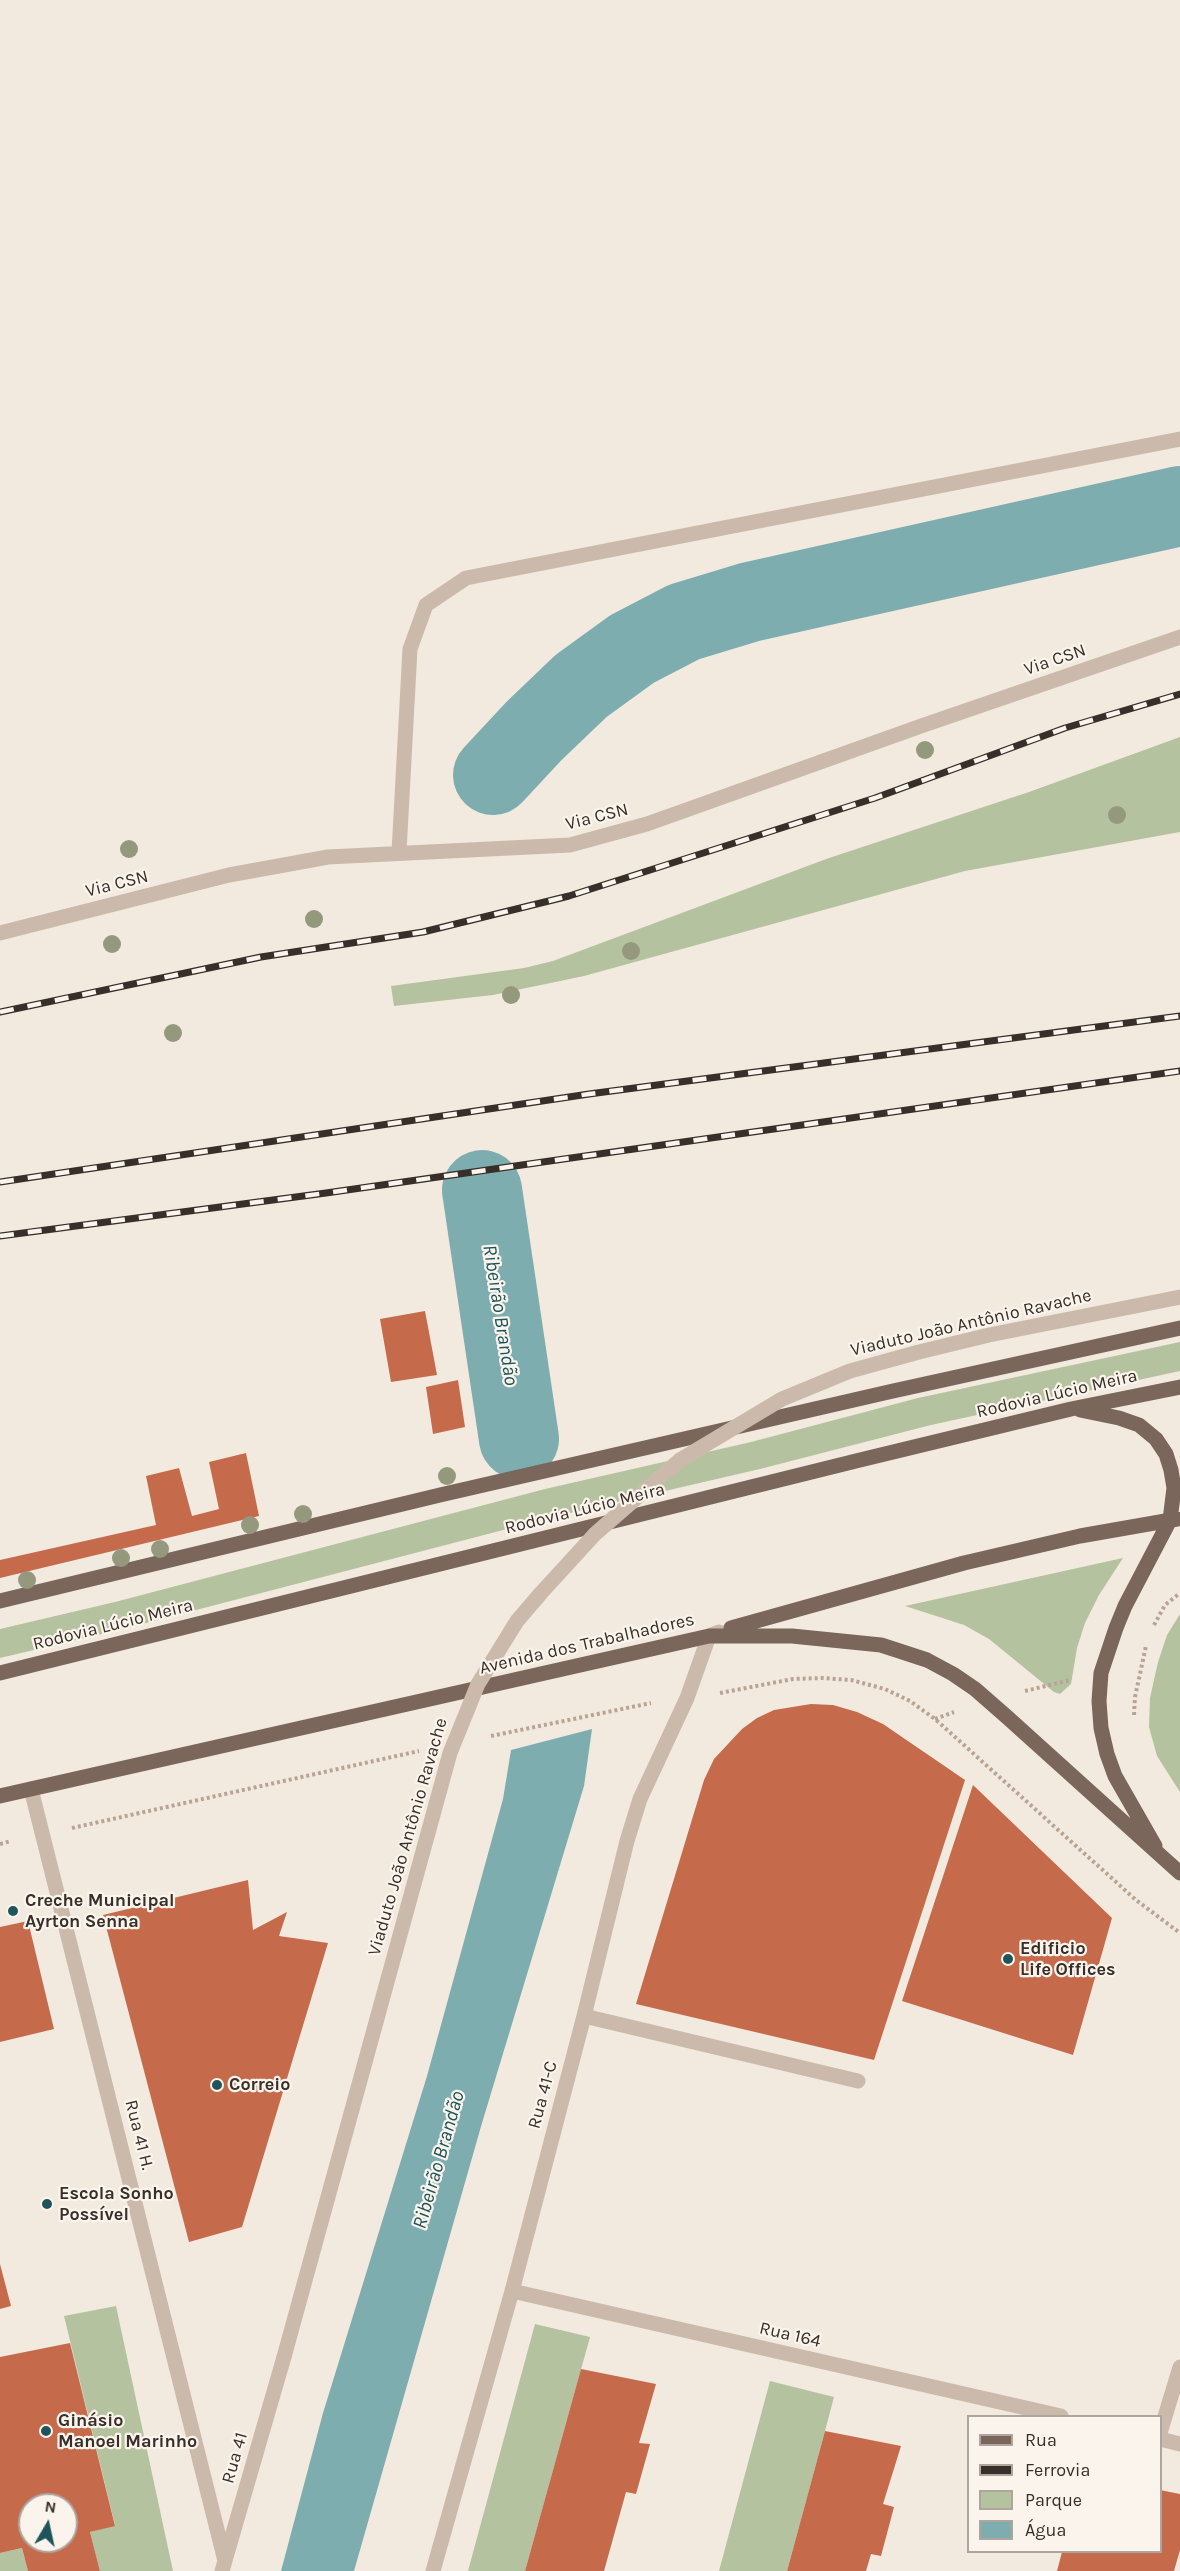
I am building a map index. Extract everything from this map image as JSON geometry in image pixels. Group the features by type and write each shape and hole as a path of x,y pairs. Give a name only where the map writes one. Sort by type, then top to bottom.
{"main road":[{"name":"Rodovia Lúcio Meira","path":"0,1601 440,1495 1180,1328"},
{"name":"Rodovia Lúcio Meira","path":"0,1673 1071,1409 1180,1388"},
{"path":"1071,1409 1119,1418 1139,1425 1156,1439 1166,1454 1171,1470 1175,1519 1125,1605 1101,1673 1101,1728 1107,1754 1115,1776 1161,1857"},
{"name":"Avenida dos Trabalhadores","path":"731,1628 964,1563 1080,1536 1175,1519"},
{"path":"709,1636 792,1636 840,1640 891,1648 927,1660 953,1674 988,1700 1180,1872"},
{"name":"Avenida dos Trabalhadores","path":"0,1796 622,1658 709,1636"}],"street":[{"path":"399,852 410,649 426,605 466,578 1180,439"},
{"name":"Via CSN","path":"0,933 229,875 328,857 570,845 647,824 924,725 1180,638"},
{"name":"Viaduto João Antônio Ravache","path":"285,2356 450,1753 478,1684 497,1650 529,1607 595,1534 680,1460 782,1400 850,1371 919,1352 989,1335 1180,1297"},
{"name":"Avenida dos Trabalhadores","path":"709,1636 731,1628"},
{"name":"Rua 41-C","path":"433,2571 512,2291 627,1841 640,1798 687,1698 709,1636"},
{"name":"Rua 41 H.","path":"31,1790 224,2566"},
{"path":"584,2016 858,2081"},
{"name":"Rua 164","path":"512,2291 1057,2415"},
{"name":"Rua 41","path":"224,2566 285,2356"},
{"path":"1162,2430 1180,2367"},
{"path":"1162,2439 1180,2444"}],"path":[{"path":"1150,1632 1165,1605 1180,1593"},
{"path":"1134,1720 1135,1697 1147,1643"},
{"path":"935,1719 988,1700 1141,1664"},
{"path":"486,1737 600,1712 719,1694 793,1679 851,1680 885,1689 910,1701 935,1719 1136,1900 1180,1933"},
{"path":"0,1844 428,1749"}],"green space":[{"path":"1180,737 1180,832 965,871 584,976 493,995 394,1006 391,986 524,968 553,961 829,858 1029,792"},
{"path":"1180,1342 1180,1371 931,1425 760,1469 557,1516 127,1628 0,1658 0,1629 115,1602 545,1489 751,1442 918,1398"},
{"path":"1123,1558 1099,1595 1085,1623 1077,1648 1071,1684 1060,1694 1054,1692 989,1639 964,1625 905,1606"},
{"path":"1180,1614 1180,1792 1157,1756 1149,1727 1150,1698 1158,1662 1167,1635"},
{"path":"116,2306 173,2571 100,2571 90,2532 115,2525 64,2316"},
{"path":"535,2324 590,2337 525,2571 468,2571"},
{"path":"770,2381 834,2397 825,2431 787,2571 719,2571"},
{"path":"18,2549 18,2553 23,2553 28,2571 0,2571 0,2553"}],"water":[{"path":"592,1729 584,1786 482,2123 354,2571 281,2571 323,2413 427,2076 503,1799 511,1750"}],"building":[{"path":"425,1311 437,1375 391,1382 380,1319"},
{"path":"458,1380 465,1427 433,1434 426,1387"},
{"path":"246,1453 259,1516 0,1578 0,1560 156,1525 146,1476 179,1468 192,1516 219,1509 209,1462"},
{"path":"811,1704 833,1705 857,1712 883,1724 965,1780 874,2060 636,2004 704,1780 714,1759 742,1729 757,1718 774,1710"},
{"name":"Edificio Life Offices","path":"973,1785 1112,1918 1073,2055 902,2001"},
{"name":"Correio","path":"248,1880 253,1930 287,1912 279,1936 328,1943 242,2227 189,2242 103,1915"},
{"name":"Creche Municipal Ayrton Senna","path":"28,1921 54,2029 0,2042 0,1927"},
{"path":"0,2264 11,2306 0,2309"},
{"name":"Ginásio Manoel Marinho","path":"70,2343 115,2526 90,2532 100,2571 28,2571 23,2553 78,2553 78,2493 18,2493 18,2549 0,2553 0,2357"},
{"path":"581,2369 656,2384 639,2443 650,2444 636,2494 626,2492 604,2571 525,2571"},
{"path":"825,2431 901,2446 883,2504 894,2507 881,2556 871,2554 866,2571 787,2571"},
{"path":"1162,2490 1180,2494 1180,2550 1174,2571 1057,2571 1062,2553 1162,2553"}],"waterway":[{"path":"493,775 581,686 632,649 684,622 750,602 1180,506"},
{"name":"Ribeirão Brandão","path":"482,1190 519,1439"}],"railway":[{"path":"0,1012 261,957 423,932 569,896 875,798 1065,728 1180,694"},
{"path":"0,1182 589,1094 1180,1016"},
{"path":"0,1236 326,1193 1180,1071"}],"place":[{"name":"Creche Municipal Ayrton Senna","path":"13,1911"},
{"name":"Edificio Life Offices","path":"1008,1959"},
{"name":"Correio","path":"217,2085"},
{"name":"Escola Sonho Possível","path":"47,2204"},
{"name":"Ginásio Manoel Marinho","path":"46,2431"}]}
